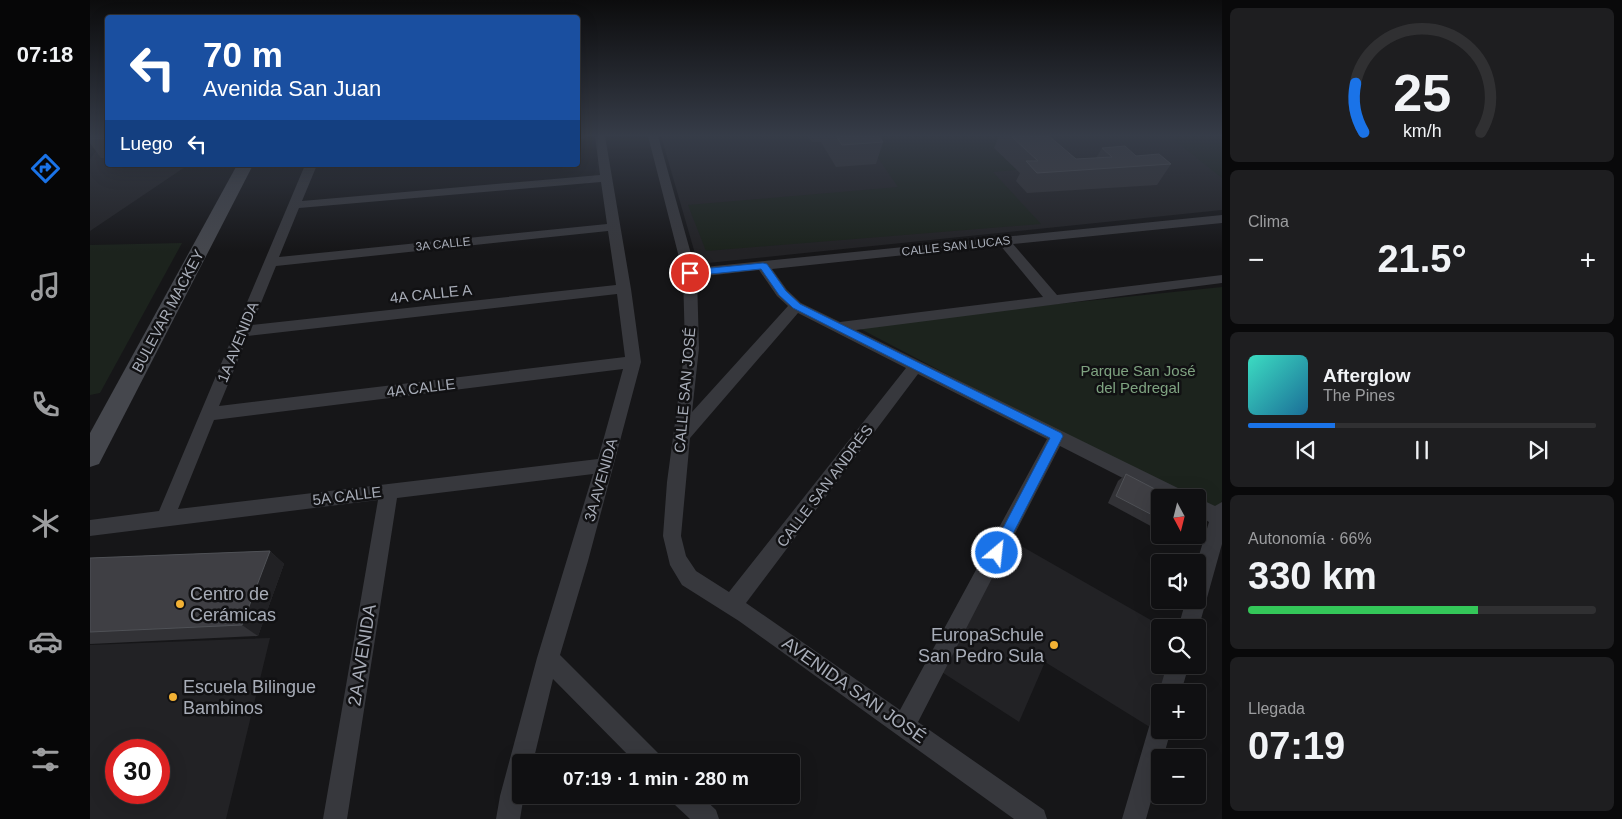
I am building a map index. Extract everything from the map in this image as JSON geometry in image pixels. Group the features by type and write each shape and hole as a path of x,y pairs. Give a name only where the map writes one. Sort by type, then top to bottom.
{"main road":[{"name":"BULEVAR MACKEY","path":"90,457 240,174"}],"street":[{"name":"1A AVENIDA","path":"165,518 307,174"},
{"name":"3A AVENIDA","path":"508,819 512,796 548,658 578,561 633,362 624,289 605,174"},
{"name":"CALLE SAN JOSÉ","path":"663,174 690,273 692,348 676,482 672,536 677,559"},
{"path":"295,205 606,178"},
{"name":"CALLE SAN LUCAS","path":"690,273 1222,219"},
{"name":"3A CALLE","path":"271,262 614,227"},
{"path":"1003,241 1054,301"},
{"path":"763,266 782,293 796,306 1162,489"},
{"path":"839,327 1222,279"},
{"name":"4A CALLE A","path":"242,331 624,289"},
{"path":"682,434 796,306"},
{"name":"4A CALLE","path":"208,414 633,362"},
{"name":"CALLE SAN ANDRÉS","path":"732,605 916,366"},
{"path":"904,726 1057,436"},
{"name":"5A CALLE","path":"90,528 605,465"},
{"name":"2A AVENIDA","path":"335,819 389,491"},
{"path":"1206,509 1221,515 1206,567"},
{"name":"AVENIDA SAN JOSÉ","path":"677,559 688,578 732,605 1035,819"},
{"path":"548,658 643,754"},
{"path":"1134,819 1157,739"},
{"path":"693,804 707,819"}],"shaded area":[{"path":"90,174 174,174 90,231"},
{"path":"672,174 1222,174 1222,210 698,264"},
{"name":"EuropaSchule San Pedro Sula","path":"1009,539 1151,620 1151,674 1169,674 1166,684 1151,684 1151,728 1045,662 1019,722 934,667"},
{"name":"Escuela Bilingue Bambinos","path":"270,638 226,819 90,819 90,645"}],"green space":[{"path":"889,174 995,174 1041,224 706,251 688,205 898,187"},
{"path":"182,243 100,393 90,395 90,245"},
{"name":"Parque San José del Pedregal","path":"1222,287 1222,500 1217,515 1220,517 1206,510 1206,489 1166,489 853,325"}],"building":[{"path":"1126,474 1155,489 1151,489 1151,514 1116,496"},
{"name":"Centro de Cerámicas","path":"270,551 242,625 90,632 90,558"}],"place":[{"name":"Centro de Cerámicas","path":"180,604"},
{"name":"EuropaSchule San Pedro Sula","path":"1054,645"},
{"name":"Escuela Bilingue Bambinos","path":"173,697"}],"route":[{"path":"690,273 763,266 782,293 796,306 1057,436 997,553"}]}
